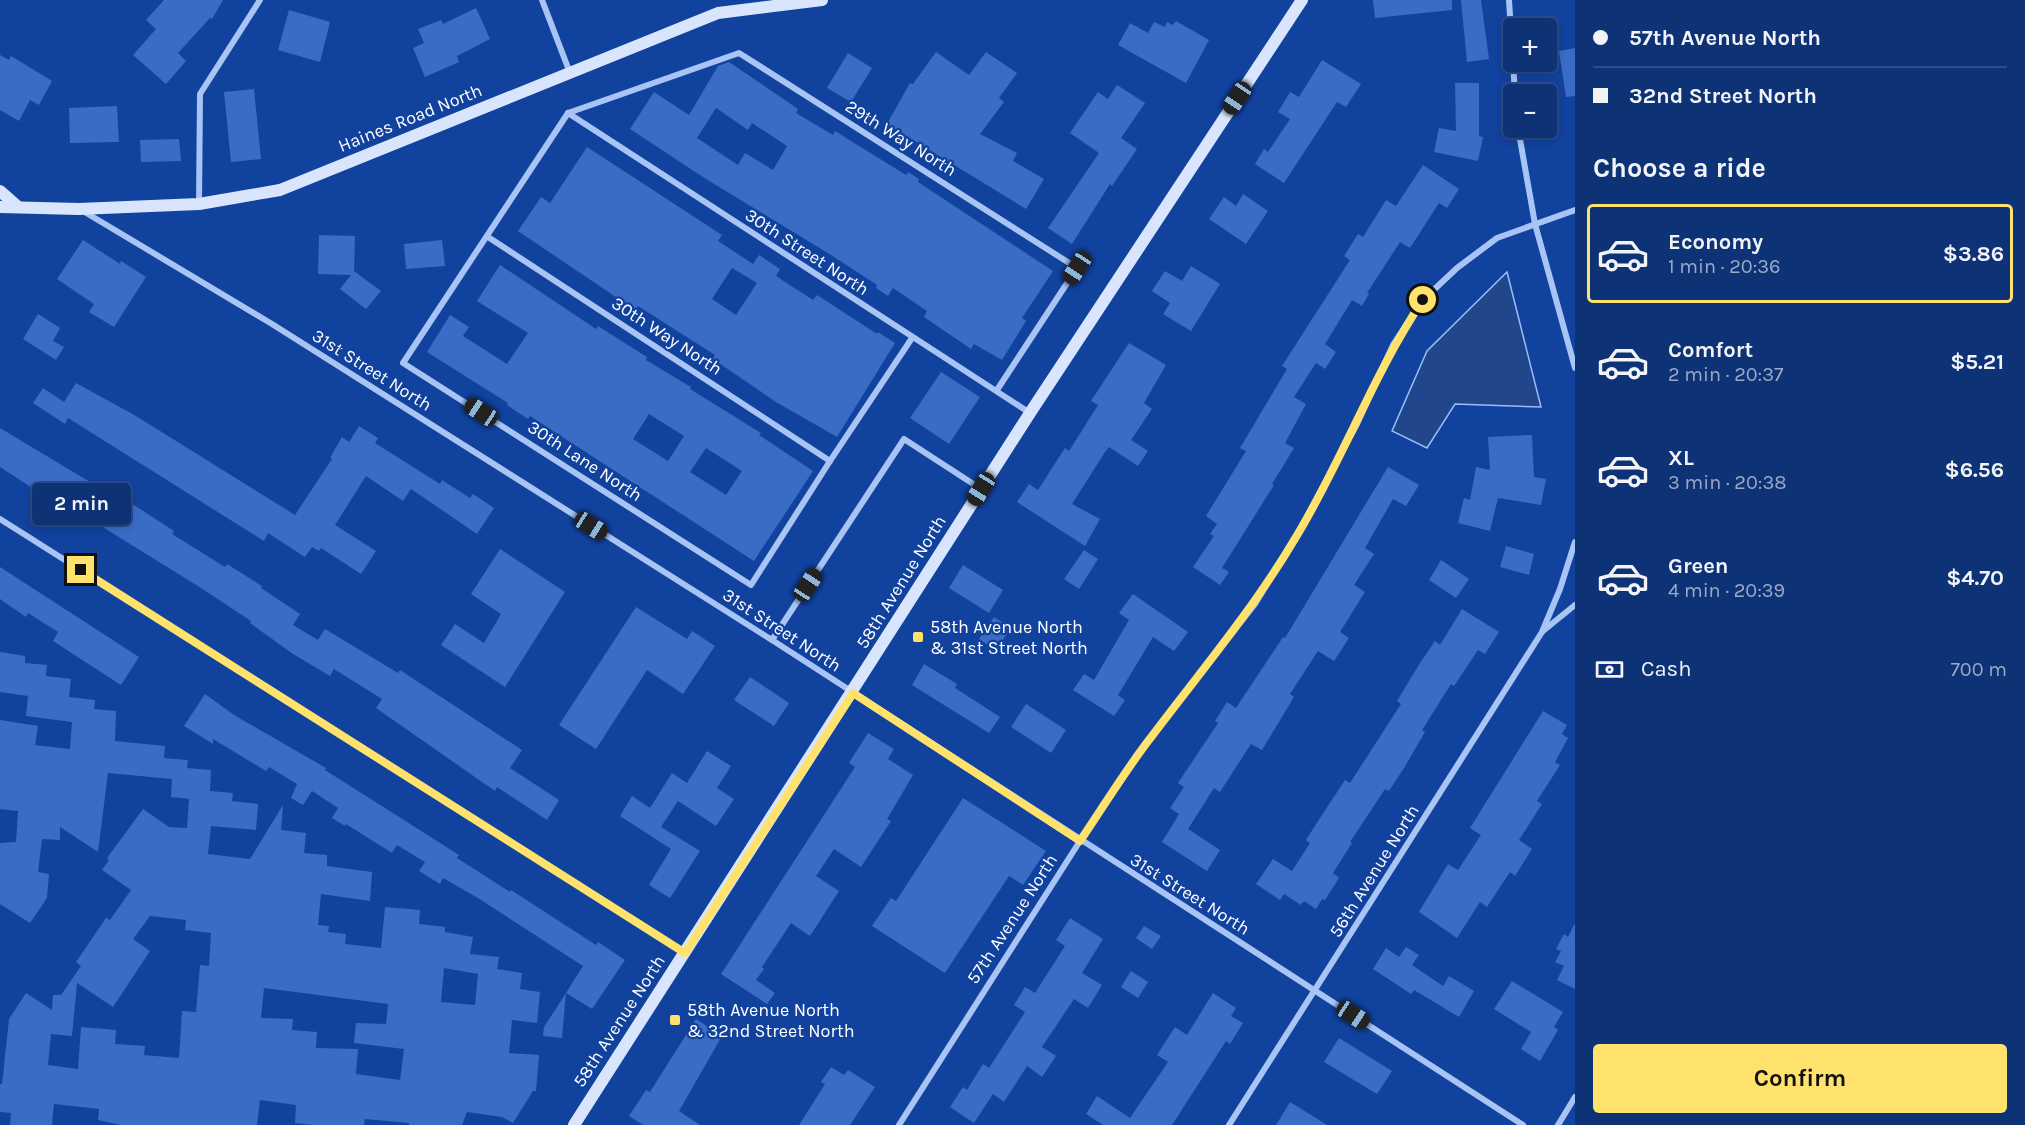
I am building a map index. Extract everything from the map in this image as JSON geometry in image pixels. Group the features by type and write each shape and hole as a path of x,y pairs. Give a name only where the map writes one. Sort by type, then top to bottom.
{"street":[{"path":"199,204 200,94 260,0"},
{"path":"542,0 570,73"},
{"name":"Haines Road North","path":"0,207 80,209 199,204 280,190 718,13 822,0"},
{"name":"58th Avenue North","path":"574,1125 853,693 1030,413 1302,0"},
{"path":"1509,0 1514,84"},
{"name":"29th Way North","path":"568,113 740,53 1077,268 997,390"},
{"path":"488,237 568,113"},
{"name":"30th Street North","path":"568,113 1030,413"},
{"path":"1520,138 1535,224 1575,368"},
{"path":"0,191 17,206"},
{"name":"31st Street North","path":"80,209 272,324 772,640 1523,1125"},
{"name":"57th Avenue North","path":"899,1125 1080,841 1150,738 1255,603 1297,536 1357,424 1393,345 1423,300 1457,267 1497,238 1575,210"},
{"name":"30th Lane North","path":"488,237 403,363 751,585 830,461"},
{"name":"30th Way North","path":"488,237 830,461"},
{"path":"830,461 912,338"},
{"path":"772,640 904,439 981,489"},
{"path":"0,519 685,953"},
{"path":"1542,632 1560,589 1575,542"},
{"path":"1542,632 1575,605"},
{"name":"56th Avenue North","path":"1229,1125 1542,632"},
{"path":"1558,1125 1575,1097"}],"water":[{"path":"1507,272 1541,407 1455,404 1427,448 1392,431 1427,351"}],"building":[{"path":"164,0 223,0 212,19 210,18 178,53 186,61 166,84 133,55 156,29 146,20"},
{"path":"1373,0 1452,0 1452,10 1375,18"},
{"path":"1461,0 1481,0 1489,59 1467,62"},
{"path":"476,8 490,39 457,56 459,62 425,77 413,48 424,43 418,29 441,20 443,24"},
{"path":"289,10 330,22 320,62 278,50"},
{"path":"1176,21 1209,40 1186,83 1118,45 1130,23 1148,33 1154,22 1165,27 1167,22 1173,25"},
{"path":"1575,48 1575,96 1566,97 1559,51"},
{"path":"936,52 969,75 986,52 1017,73 999,98 1004,102 980,134 1017,153 1013,161 1044,179 1026,209 887,124 910,83 913,84"},
{"path":"848,53 872,68 851,102 827,88"},
{"path":"0,55 9,60 11,56 52,81 39,105 30,100 19,121 0,110"},
{"path":"1322,60 1361,84 1346,107 1337,102 1284,183 1255,164 1264,149 1268,152 1290,119 1278,112 1290,92 1299,97"},
{"path":"729,62 798,109 796,113 833,135 835,131 906,175 908,172 919,179 918,182 1053,271 1022,318 1026,321 1002,360 974,344 971,349 924,317 927,311 893,288 888,296 876,288 877,285 831,255 706,179 630,129 654,92 689,115 718,66","holes":["716,108 748,130 752,123 787,146 773,170 745,153 738,165 697,138"]},
{"path":"1455,83 1479,83 1479,136 1483,137 1478,161 1434,152 1439,128 1456,131"},
{"path":"1117,85 1145,103 1121,138 1137,149 1112,186 1110,184 1072,244 1048,228 1099,153 1070,133 1098,92 1108,99"},
{"path":"254,89 261,159 231,162 224,92"},
{"path":"117,106 119,142 70,143 69,108"},
{"path":"179,139 181,161 141,162 140,140"},
{"path":"587,147 722,235 718,241 753,264 759,255 780,269 776,276 813,300 817,295 895,343 837,437 776,402 713,359 715,355 638,306 635,310 518,231 541,197 550,203","holes":["732,268 757,283 736,315 712,299"]},
{"path":"1423,165 1459,189 1447,208 1439,203 1410,248 1400,242 1367,293 1369,294 1362,306 1352,300 1325,344 1336,352 1325,369 1316,363 1294,397 1306,404 1285,443 1294,448 1272,484 1274,485 1222,568 1229,572 1220,585 1193,567 1214,536 1210,534 1217,524 1206,516 1246,451 1240,448 1287,369 1282,366 1350,260 1344,256 1358,234 1363,237 1386,200 1396,206"},
{"path":"1243,194 1268,211 1246,244 1209,219 1224,197 1236,206"},
{"path":"319,235 355,236 354,271 381,291 366,309 340,289 351,275 318,274"},
{"path":"83,240 120,264 121,261 146,277 114,327 89,312 94,304 57,279"},
{"path":"442,240 445,266 406,269 404,244"},
{"path":"500,265 596,329 598,326 647,357 646,360 761,433 759,435 813,471 754,561 530,416 528,419 507,405 508,403 427,352 450,315 469,327 463,336 507,364 528,333 477,301","holes":["649,414 684,436 668,461 633,439","706,448 742,471 726,495 690,472"]},
{"path":"1191,266 1220,284 1191,331 1163,314 1170,303 1152,291 1165,271 1182,281"},
{"path":"38,314 60,328 53,341 64,347 56,360 23,339"},
{"path":"1129,343 1166,365 1144,403 1152,409 1131,440 1148,451 1138,466 1109,447 1105,452 1072,504 1100,519 1085,546 1017,502 1029,484 1038,490 1065,448 1069,451 1098,405 1091,401"},
{"path":"941,372 980,397 949,444 910,418"},
{"path":"76,383 136,416 295,515 332,459 330,458 342,437 349,442 359,426 378,438 375,443 440,484 442,480 470,498 473,494 494,508 477,534 411,489 403,501 366,476 335,525 376,551 361,574 321,548 319,551 312,547 305,557 268,533 264,541 68,418 65,424 33,403 43,388 64,402"},
{"path":"0,428 95,485 97,481 174,531 172,534 225,567 227,564 262,586 261,588 300,614 293,625 318,640 325,629 398,673 400,670 522,750 510,768 559,800 547,820 497,787 495,791 376,708 382,699 334,669 330,676 293,654 250,623 251,621 201,588 59,500 57,504 0,467"},
{"path":"1532,435 1534,477 1546,479 1541,505 1498,498 1490,531 1458,523 1464,498 1470,500 1476,467 1490,470 1488,437"},
{"path":"1388,467 1419,485 1406,506 1393,499 1365,548 1374,554 1354,585 1365,592 1340,632 1349,638 1334,661 1318,651 1290,694 1294,697 1262,750 1251,744 1220,792 1214,788 1188,829 1220,850 1207,871 1162,842 1179,814 1170,808 1184,787 1178,783 1218,723 1215,721 1227,702 1236,708 1283,637 1285,638"},
{"path":"1506,546 1534,554 1529,575 1500,567"},
{"path":"500,549 565,592 505,687 441,645 455,624 484,643 501,614 471,594"},
{"path":"1084,550 1098,559 1079,589 1064,579"},
{"path":"1441,560 1469,579 1456,598 1429,580"},
{"path":"963,565 1003,590 989,613 949,588"},
{"path":"0,567 139,657 121,685 53,641 58,632 28,613 26,617 0,599"},
{"path":"1133,594 1188,632 1174,651 1153,637 1118,695 1125,700 1114,716 1073,690 1084,674 1094,680 1129,620 1119,613"},
{"path":"636,607 687,639 692,631 715,646 683,694 647,670 596,749 559,725"},
{"path":"1462,609 1499,632 1485,654 1478,650 1454,686 1451,684 1422,730 1425,732 1404,768 1389,791 1385,789 1350,842 1352,843 1333,873 1339,878 1325,900 1322,899 1316,909 1304,901 1301,905 1284,894 1280,900 1256,884 1273,859 1292,871 1310,843 1306,840 1318,821 1345,780 1350,783 1401,704 1397,701 1420,663 1435,641 1440,645"},
{"path":"994,617 1011,628 996,650 979,639"},
{"path":"0,652 25,656 25,663 47,665 46,676 71,679 69,697 95,700 94,709 116,711 115,741 165,746 164,758 188,760 187,768 211,770 210,791 233,793 232,801 258,804 256,830 211,826 208,854 250,859 283,805 281,830 306,833 304,853 327,855 327,866 372,872 370,901 321,894 318,925 329,926 328,932 346,934 345,944 381,948 385,907 420,910 419,924 445,927 445,932 473,937 470,954 499,957 497,969 522,973 520,989 540,992 537,1023 512,1020 509,1053 539,1055 536,1091 533,1091 513,1123 502,1117 467,1112 462,1125 409,1125 409,1123 365,1119 364,1125 313,1125 295,1123 296,1105 260,1100 257,1125 121,1125 98,1120 99,1109 54,1104 52,1125 10,1125 11,1113 0,1112 0,1084 2,1084 9,1019 26,993 52,1010 53,995 61,995 81,966 76,962 106,918 110,920 131,890 102,870 109,860 107,858 143,809 169,827 187,828 189,799 171,797 172,779 108,773 98,852 60,827 60,840 42,839 38,872 49,874 47,898 30,923 0,904 0,843 16,842 18,811 0,809 0,720 38,726 35,745 70,749 72,722 26,716 28,696 0,692","holes":["150,916 186,920 185,930 211,933 209,966 200,965 196,1012 182,1011 179,1058 144,1055 145,1046 115,1044 116,1030 81,1027 78,1069 48,1065 51,1034 72,1036 77,983 113,1007 150,951 133,939","444,968 478,974 475,1005 441,1002","264,988 388,1004 386,1024 356,1023 354,1043 404,1049 400,1080 356,1074 358,1049 316,1048 317,1032 292,1030 293,1019 261,1018"]},
{"path":"924,664 957,684 955,688 1000,717 989,733 912,685"},
{"path":"750,677 789,703 774,726 734,700"},
{"path":"205,694 234,715 326,768 325,770 459,855 457,858 510,892 511,890 596,945 598,942 625,960 592,1009 566,993 583,966 478,898 443,878 440,884 419,871 425,862 397,845 392,853 346,824 345,826 332,818 338,808 312,791 303,805 291,798 297,784 269,767 266,771 213,739 213,744 184,726"},
{"path":"1026,704 1066,730 1051,753 1011,727"},
{"path":"1543,711 1567,725 1562,734 1568,738 1555,762 1560,765 1537,801 1542,804 1519,840 1532,849 1515,876 1510,872 1487,907 1480,902 1457,938 1419,912 1448,864 1458,870 1481,835 1470,828"},
{"path":"868,733 894,749 888,759 913,775 887,819 891,821 861,867 834,849 816,876 839,891 810,936 791,923 762,967 764,969 756,980 775,993 767,1004 721,974 855,767 849,763"},
{"path":"707,751 731,766 717,788 734,799 716,826 678,801 661,827 700,851 670,898 649,885 671,849 620,816 632,796 650,808 672,773 687,783"},
{"path":"963,798 1046,851 1023,885 1009,876 945,973 872,926 891,898 896,901"},
{"path":"1070,918 1103,939 1082,973 1102,985 1088,1008 1074,999 1042,1047 1056,1056 1042,1077 1027,1066 1004,1102 993,1094 974,1123 950,1107 963,1087 967,1090 983,1064 989,1068 1025,1012 1014,1005 1025,987 1035,993 1065,946 1056,940"},
{"path":"1575,923 1575,989 1557,980 1564,966 1555,962 1561,951 1556,949 1564,934 1568,937"},
{"path":"1144,926 1161,936 1152,949 1136,938"},
{"path":"1406,947 1419,955 1412,965 1443,986 1449,976 1474,991 1459,1017 1414,990 1411,994 1373,969 1386,948 1399,957"},
{"path":"1131,971 1148,982 1138,998 1121,987"},
{"path":"1512,981 1563,1012 1554,1027 1558,1030 1540,1061 1521,1049 1531,1032 1494,1009"},
{"path":"566,993 562,1038 543,1036 544,1027"},
{"path":"1213,993 1236,1008 1231,1016 1243,1023 1230,1044 1226,1041 1172,1125 1103,1125 1086,1114 1097,1096 1130,1118 1168,1062 1157,1055 1175,1027 1187,1035"},
{"path":"696,1019 722,1036 679,1111 700,1125 643,1125 629,1116 646,1090 650,1092"},
{"path":"1339,1038 1392,1071 1377,1094 1324,1062"},
{"path":"831,1067 844,1075 848,1070 875,1087 850,1125 799,1125 825,1084 821,1082"},
{"path":"1290,1102 1327,1125 1276,1125"}],"place":[{"name":"58th Avenue North & 31st Street North","path":"918,637"},
{"name":"58th Avenue North & 32nd Street North","path":"675,1020"}],"route":[{"path":"81,570 685,953 853,693 1080,841 1150,738 1255,603 1297,536 1357,424 1393,345 1423,300"}]}
